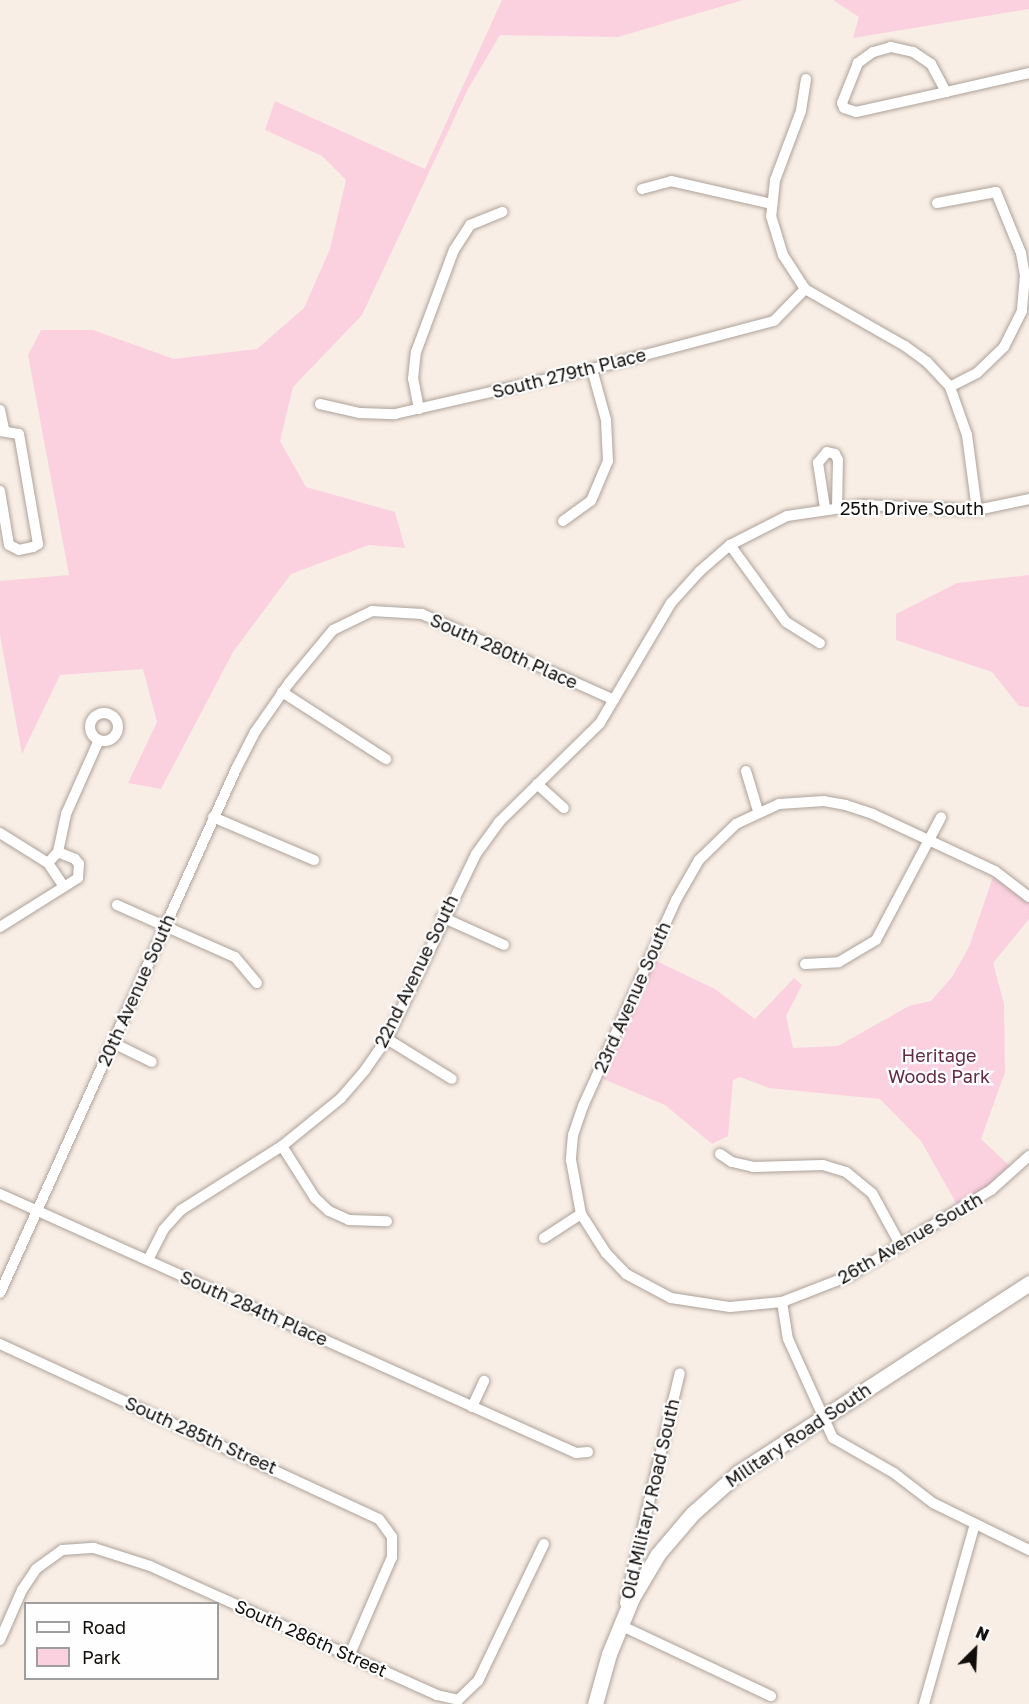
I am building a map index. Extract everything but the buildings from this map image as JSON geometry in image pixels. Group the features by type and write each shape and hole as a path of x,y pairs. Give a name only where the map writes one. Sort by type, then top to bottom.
{"main road":[{"name":"Military Road South","path":"595,1704 620,1625 645,1574 693,1514 738,1473 1029,1283"}],"street":[{"path":"946,92 931,64 913,52 891,47 873,52 858,63 842,103 844,108 856,111 946,92 1029,73"},
{"path":"806,79 804,101 781,157 772,204 773,229 783,255 805,289 905,346 927,362 950,387 968,435 977,510"},
{"path":"642,189 671,181 772,204"},
{"path":"937,203 996,192 1015,236 1025,274 1022,310 1004,347 977,372 950,387"},
{"path":"418,409 412,379 416,352 454,250 470,225 502,212"},
{"name":"South 279th Place","path":"320,404 360,413 395,414 592,369 774,321 805,289"},
{"path":"563,521 591,501 608,461 606,420 592,369"},
{"path":"0,410 2,430 19,434 38,544 19,550 4,547 0,491"},
{"path":"825,508 818,459 827,452 838,460 837,506"},
{"name":"25th Drive South","path":"730,545 787,516 837,506 977,510 1029,499"},
{"path":"730,545 786,622 820,643"},
{"name":"22nd Avenue South","path":"148,1260 163,1230 181,1210 282,1146 341,1098 387,1039 442,917 476,854 499,822 600,723 671,603 730,545"},
{"name":"South 280th Place","path":"282,692 319,644 345,621 372,611 397,610 422,614 464,630 614,700"},
{"path":"282,692 386,759"},
{"name":"20th Avenue South","path":"0,1293 213,817 255,732 282,692"},
{"path":"48,863 58,852 66,814 99,740"},
{"path":"746,771 758,811 779,804 824,801 873,814 995,871 1029,897"},
{"path":"537,784 564,808"},
{"name":"23rd Avenue South","path":"581,1214 572,1175 573,1135 592,1086 689,874 711,844 758,811"},
{"path":"213,817 314,860"},
{"path":"805,964 839,962 876,940 930,842 941,817"},
{"path":"0,833 48,863 63,885"},
{"path":"0,927 63,885 78,878 79,864 58,852"},
{"path":"117,905 235,957 257,983"},
{"path":"442,917 504,945"},
{"path":"387,1039 452,1079"},
{"path":"113,1043 152,1062"},
{"path":"282,1146 315,1198 329,1212 349,1220 387,1221"},
{"path":"720,1154 732,1162 753,1167 823,1165 846,1172 872,1193 901,1246"},
{"name":"26th Avenue South","path":"782,1302 818,1290 901,1246 991,1190 1029,1156"},
{"name":"South 284th Place","path":"0,1194 576,1453 588,1452"},
{"path":"543,1238 581,1214 606,1253 626,1274 648,1288 702,1305 730,1307 782,1302 788,1339 832,1438 841,1446 884,1467 933,1503 1029,1550"},
{"name":"South 285th Street","path":"0,1344 351,1503 379,1519 392,1537 391,1564 350,1654"},
{"name":"Old Military Road South","path":"620,1625 680,1373"},
{"path":"472,1407 484,1381"},
{"path":"924,1704 975,1524"},
{"name":"South 286th Street","path":"0,1640 28,1580 62,1550 94,1548 129,1558 350,1654 437,1695 459,1700 478,1682 544,1545"},
{"path":"620,1625 771,1696"}],"green space":[{"path":"502,0 743,0 618,37 500,35 468,89 362,315 293,387 280,441 306,487 395,512 405,548 369,545 291,574 233,652 161,789 128,783 157,722 143,669 60,675 22,754 0,635 0,581 69,575 28,355 41,330 93,330 174,359 257,349 304,308 330,249 346,180 322,156 265,130 275,101 425,169"},
{"path":"833,0 1029,0 1029,9 853,38 859,17"},
{"path":"1029,575 1029,707 1019,706 992,672 896,640 896,614 957,583"},
{"name":"Heritage Woods Park","path":"995,871 1029,897 1029,919 993,963 1004,1004 1005,1072 981,1139 1015,1171 960,1210 921,1141 880,1099 769,1088 740,1077 733,1080 728,1136 712,1144 665,1105 596,1076 650,958 715,989 755,1019 794,978 802,985 786,1016 793,1048 838,1046 909,1006 931,1001 952,977 969,947"}]}
